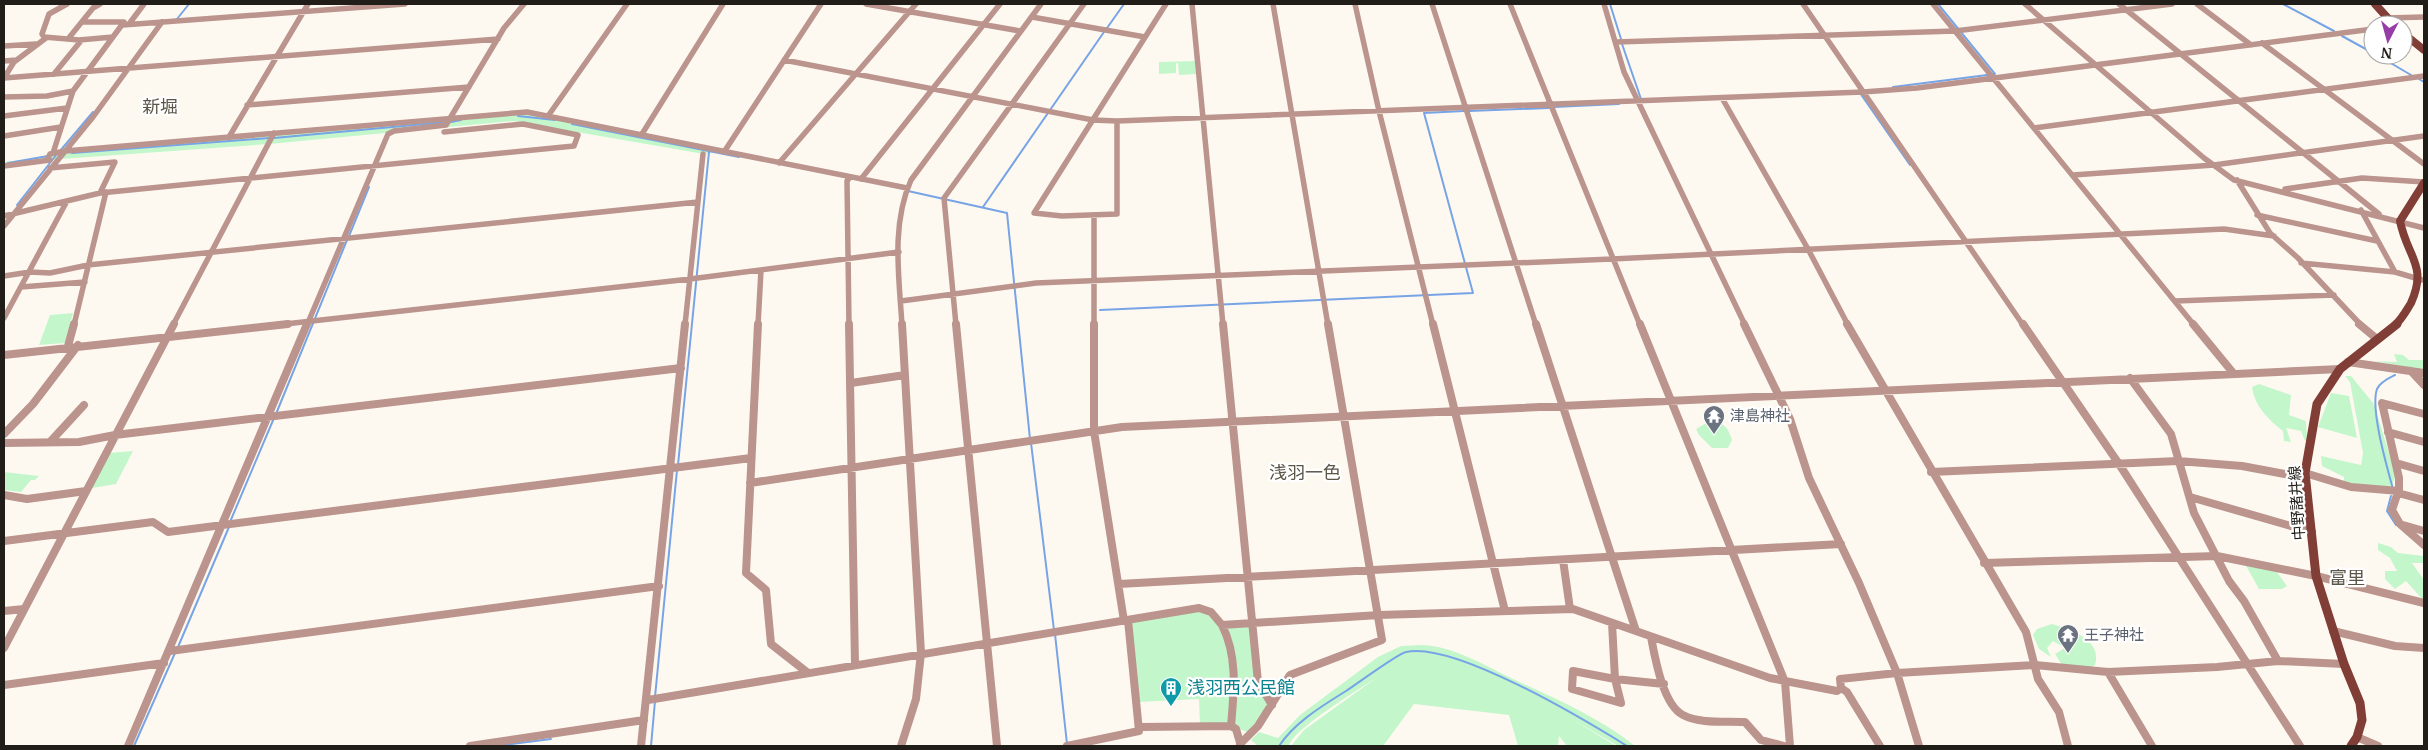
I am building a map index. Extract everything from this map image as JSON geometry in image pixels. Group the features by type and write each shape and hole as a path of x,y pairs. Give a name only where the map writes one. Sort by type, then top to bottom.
{"main road":[{"path":"2376,4 2384,15"},
{"path":"2413,41 2424,50"},
{"path":"2422,280 2422,272 2402,232 2400,221 2403,213 2424,183"},
{"name":"中野諸井線","path":"2351,746 2357,737 2362,720 2360,703 2344,664 2316,576 2306,476 2318,404 2340,369 2401,320 2410,310 2422,280"}],"street":[{"path":"46,38 42,34 49,14 67,4"},
{"path":"68,39 93,8 100,4"},
{"path":"50,156 73,91 113,37 144,4"},
{"path":"229,137 308,4"},
{"path":"83,22 124,22 126,24 162,22 405,4"},
{"path":"447,123 498,39 524,4"},
{"path":"548,116 627,4"},
{"path":"642,134 723,4"},
{"path":"724,152 821,4"},
{"path":"866,4 1020,31"},
{"path":"779,163 916,4"},
{"path":"861,179 1000,4"},
{"path":"901,746 916,699 921,653 898,221 908,188 917,171 1041,4"},
{"path":"997,746 944,198 1084,4"},
{"path":"1117,121 1117,214 1062,216 1034,213 1166,4"},
{"path":"1192,4 1254,623 1258,682 1272,705"},
{"path":"1240,745 1258,726 1290,675 1382,640 1273,4"},
{"path":"1355,4 1379,111 1505,611"},
{"path":"1432,4 1636,631"},
{"path":"1510,4 1785,682 1790,746"},
{"path":"1604,4 1624,72 1793,426 1809,478 1897,673 1919,746"},
{"path":"1802,4 2119,464 2300,746"},
{"path":"1933,4 2234,374"},
{"path":"2025,4 2214,166 2237,180 2361,210 2424,228"},
{"path":"2119,4 2382,216"},
{"path":"1616,42 1955,30 2172,4"},
{"path":"2197,4 2251,45"},
{"path":"1032,17 1145,37"},
{"path":"52,168 162,22"},
{"path":"784,60 1092,120 1117,121 1863,92 1992,78 2363,30"},
{"path":"113,37 79,40 46,38 16,60 4,78 498,39"},
{"path":"54,74 80,42 79,40"},
{"path":"2262,43 2424,164"},
{"path":"4,46 37,44"},
{"path":"4,61 16,60"},
{"path":"2034,128 2424,76"},
{"path":"248,105 469,87"},
{"path":"4,97 47,96 73,91"},
{"path":"1722,98 1808,249 1841,313 1984,563 2026,632 2038,679 2059,712 2068,746"},
{"path":"4,116 68,108"},
{"path":"4,166 50,156 229,137 274,133 403,128 513,112 548,116 642,134 908,188"},
{"path":"9,214 103,193 574,146 578,135 523,124 447,123"},
{"path":"4,136 61,127"},
{"path":"128,746 170,652 388,134 403,128"},
{"path":"4,648 274,133"},
{"path":"2073,175 2214,166 2301,152 2424,136"},
{"path":"641,746 648,700 702,154"},
{"path":"50,156 62,155"},
{"path":"4,222 49,168 115,162 103,193 90,264 68,346"},
{"path":"850,177 847,181 855,665"},
{"path":"2282,190 2362,178 2424,183"},
{"path":"2237,180 2257,216 2274,236 2334,295 2355,320 2376,340"},
{"path":"4,318 67,201"},
{"path":"4,276 30,272 50,273 90,264 698,202"},
{"path":"2361,210 2395,272"},
{"path":"4,226 9,214"},
{"path":"1067,746 1139,731 1140,727 1126,620 1094,431 1094,215"},
{"path":"2257,216 2377,241"},
{"path":"901,301 1036,283 1612,259 2224,229 2274,236"},
{"path":"4,355 68,346 167,337 690,279 899,252"},
{"path":"2301,263 2395,272 2422,280"},
{"path":"761,270 746,573 766,590 771,644 808,673"},
{"path":"21,287 85,282"},
{"path":"2176,301 2334,295"},
{"path":"4,434 33,404 78,345"},
{"path":"2348,362 2424,373"},
{"path":"4,443 79,442 115,435 681,368"},
{"path":"750,483 1122,427 2340,369"},
{"path":"2410,371 2424,384"},
{"path":"851,382 905,375"},
{"path":"2130,378 2171,434 2194,513 2278,661"},
{"path":"2424,414 2382,403 2399,478 2398,492 2392,510 2400,524 2424,545"},
{"path":"50,442 84,405"},
{"path":"2388,432 2424,442"},
{"path":"4,541 152,522 168,532 222,526 751,458"},
{"path":"1932,472 2178,461 2280,471 2351,487 2398,492 2424,500"},
{"path":"2396,463 2424,471"},
{"path":"4,495 27,499 86,491"},
{"path":"2190,497 2312,532"},
{"path":"2400,524 2424,531"},
{"path":"1119,584 1840,544"},
{"path":"1984,563 2217,556 2316,576 2424,603"},
{"path":"1563,560 1570,609"},
{"path":"170,652 659,586"},
{"path":"4,611 24,608"},
{"path":"648,700 1199,608 1211,612 1227,633 1231,651 1234,694 1231,726"},
{"path":"1222,625 1379,615 1570,609 1785,682 1837,691 1841,688"},
{"path":"1612,623 1615,679 1621,703 1572,689 1573,671 1615,679 1664,684"},
{"path":"2333,631 2395,646 2424,648"},
{"path":"1651,637 1664,684 1675,711 1684,716 1745,722 1761,740 1784,746"},
{"path":"1841,688 1840,678 2034,665 2108,672 2248,665 2278,661 2344,664"},
{"path":"4,685 164,663"},
{"path":"2108,672 2152,746"},
{"path":"1841,688 1847,692 1880,746"},
{"path":"470,746 644,720"},
{"path":"1140,727 1231,726 1236,728 1240,745"},
{"path":"2357,737 2378,746"}],"green space":[{"path":"1195,61 1196,74 1179,75 1178,63 1176,63 1176,73 1159,74 1159,62"},
{"path":"527,112 703,148 713,152 704,154 513,121 269,144 47,160 4,166 4,162 45,157 53,153"},
{"path":"73,313 65,343 39,345 50,315"},
{"path":"2394,354 2403,355 2409,360 2424,360 2424,370 2374,361 2397,362"},
{"path":"2345,376 2351,376 2374,404 2396,476 2389,490 2344,483 2344,477 2322,466 2321,456 2361,465 2363,453 2350,382"},
{"path":"2259,384 2291,395 2289,415 2306,421 2307,440 2305,441 2301,431 2286,428 2291,442 2284,441 2283,431 2267,417 2256,401 2252,387"},
{"path":"2331,393 2349,396 2357,438 2318,427"},
{"path":"1707,419 1716,421 1726,428 1732,440 1728,448 1712,448 1699,435 1696,429 1706,423"},
{"path":"133,451 116,484 92,488 109,453"},
{"path":"4,472 39,476 35,480 31,480 21,492 4,490"},
{"path":"2378,543 2391,547 2398,553 2424,556 2424,563 2412,563 2424,580 2424,601 2406,581 2395,589 2385,579 2385,571 2397,571 2390,558 2378,550"},
{"path":"2245,564 2277,572 2287,586 2282,589 2259,589"},
{"path":"1205,610 1222,625 1251,623 1258,682 1272,705 1247,732 1231,726 1200,726 1199,699 1138,702 1128,622"},
{"path":"2052,624 2076,633 2090,642 2096,656 2095,665 2090,668 2062,665 2055,654 2065,648 2053,641 2047,648 2051,657 2039,649 2033,635 2037,629"},
{"path":"1422,645 1457,652 1479,662 1591,717 1635,746 1618,746 1570,718 1616,746 1567,746 1559,736 1558,746 1518,746 1509,715 1414,704 1383,746 1291,746 1304,730 1376,678 1301,730 1289,746 1258,746 1251,740 1259,732 1278,738 1300,715 1378,657 1401,646"}],"waterway":[{"path":"177,19 189,4"},
{"path":"1107,28 1124,4"},
{"path":"1610,4 1621,39"},
{"path":"1893,87 1995,74 1938,4"},
{"path":"2283,4 2334,31"},
{"path":"983,207 1104,32"},
{"path":"2342,36 2363,48"},
{"path":"1622,44 1641,99"},
{"path":"2394,65 2411,75"},
{"path":"2419,79 2424,82"},
{"path":"1860,93 1910,165"},
{"path":"1554,107 1619,104"},
{"path":"1469,111 1549,108"},
{"path":"1100,310 1473,293 1424,113 1464,111"},
{"path":"60,151 93,112"},
{"path":"518,116 555,120"},
{"path":"451,122 461,120"},
{"path":"274,138 446,122"},
{"path":"572,124 739,157"},
{"path":"72,153 269,138"},
{"path":"678,465 709,152"},
{"path":"17,205 57,154"},
{"path":"8,163 48,156"},
{"path":"349,236 369,187"},
{"path":"908,191 1007,213 1030,439"},
{"path":"276,414 347,240"},
{"path":"2393,489 2377,424 2375,398 2380,384 2395,375"},
{"path":"230,522 274,418"},
{"path":"1031,443 1054,630"},
{"path":"655,697 677,470"},
{"path":"2391,496 2387,511 2396,525"},
{"path":"178,647 229,527"},
{"path":"1055,634 1067,744"},
{"path":"1279,746 1285,737 1310,715 1394,658 1406,652 1428,652 1455,658 1486,670 1551,702 1627,746"},
{"path":"134,746 175,653"},
{"path":"651,746 655,701"},
{"path":"496,746 551,739"}],"place":[{"name":"津島神社","path":"1714,435"},
{"name":"王子神社","path":"2068,654"},
{"name":"浅羽西公民館","path":"1171,707"}],"district":[{"name":"新堀","path":"160,107"},
{"name":"浅羽一色","path":"1305,473"},
{"name":"富里","path":"2347,578"}]}
